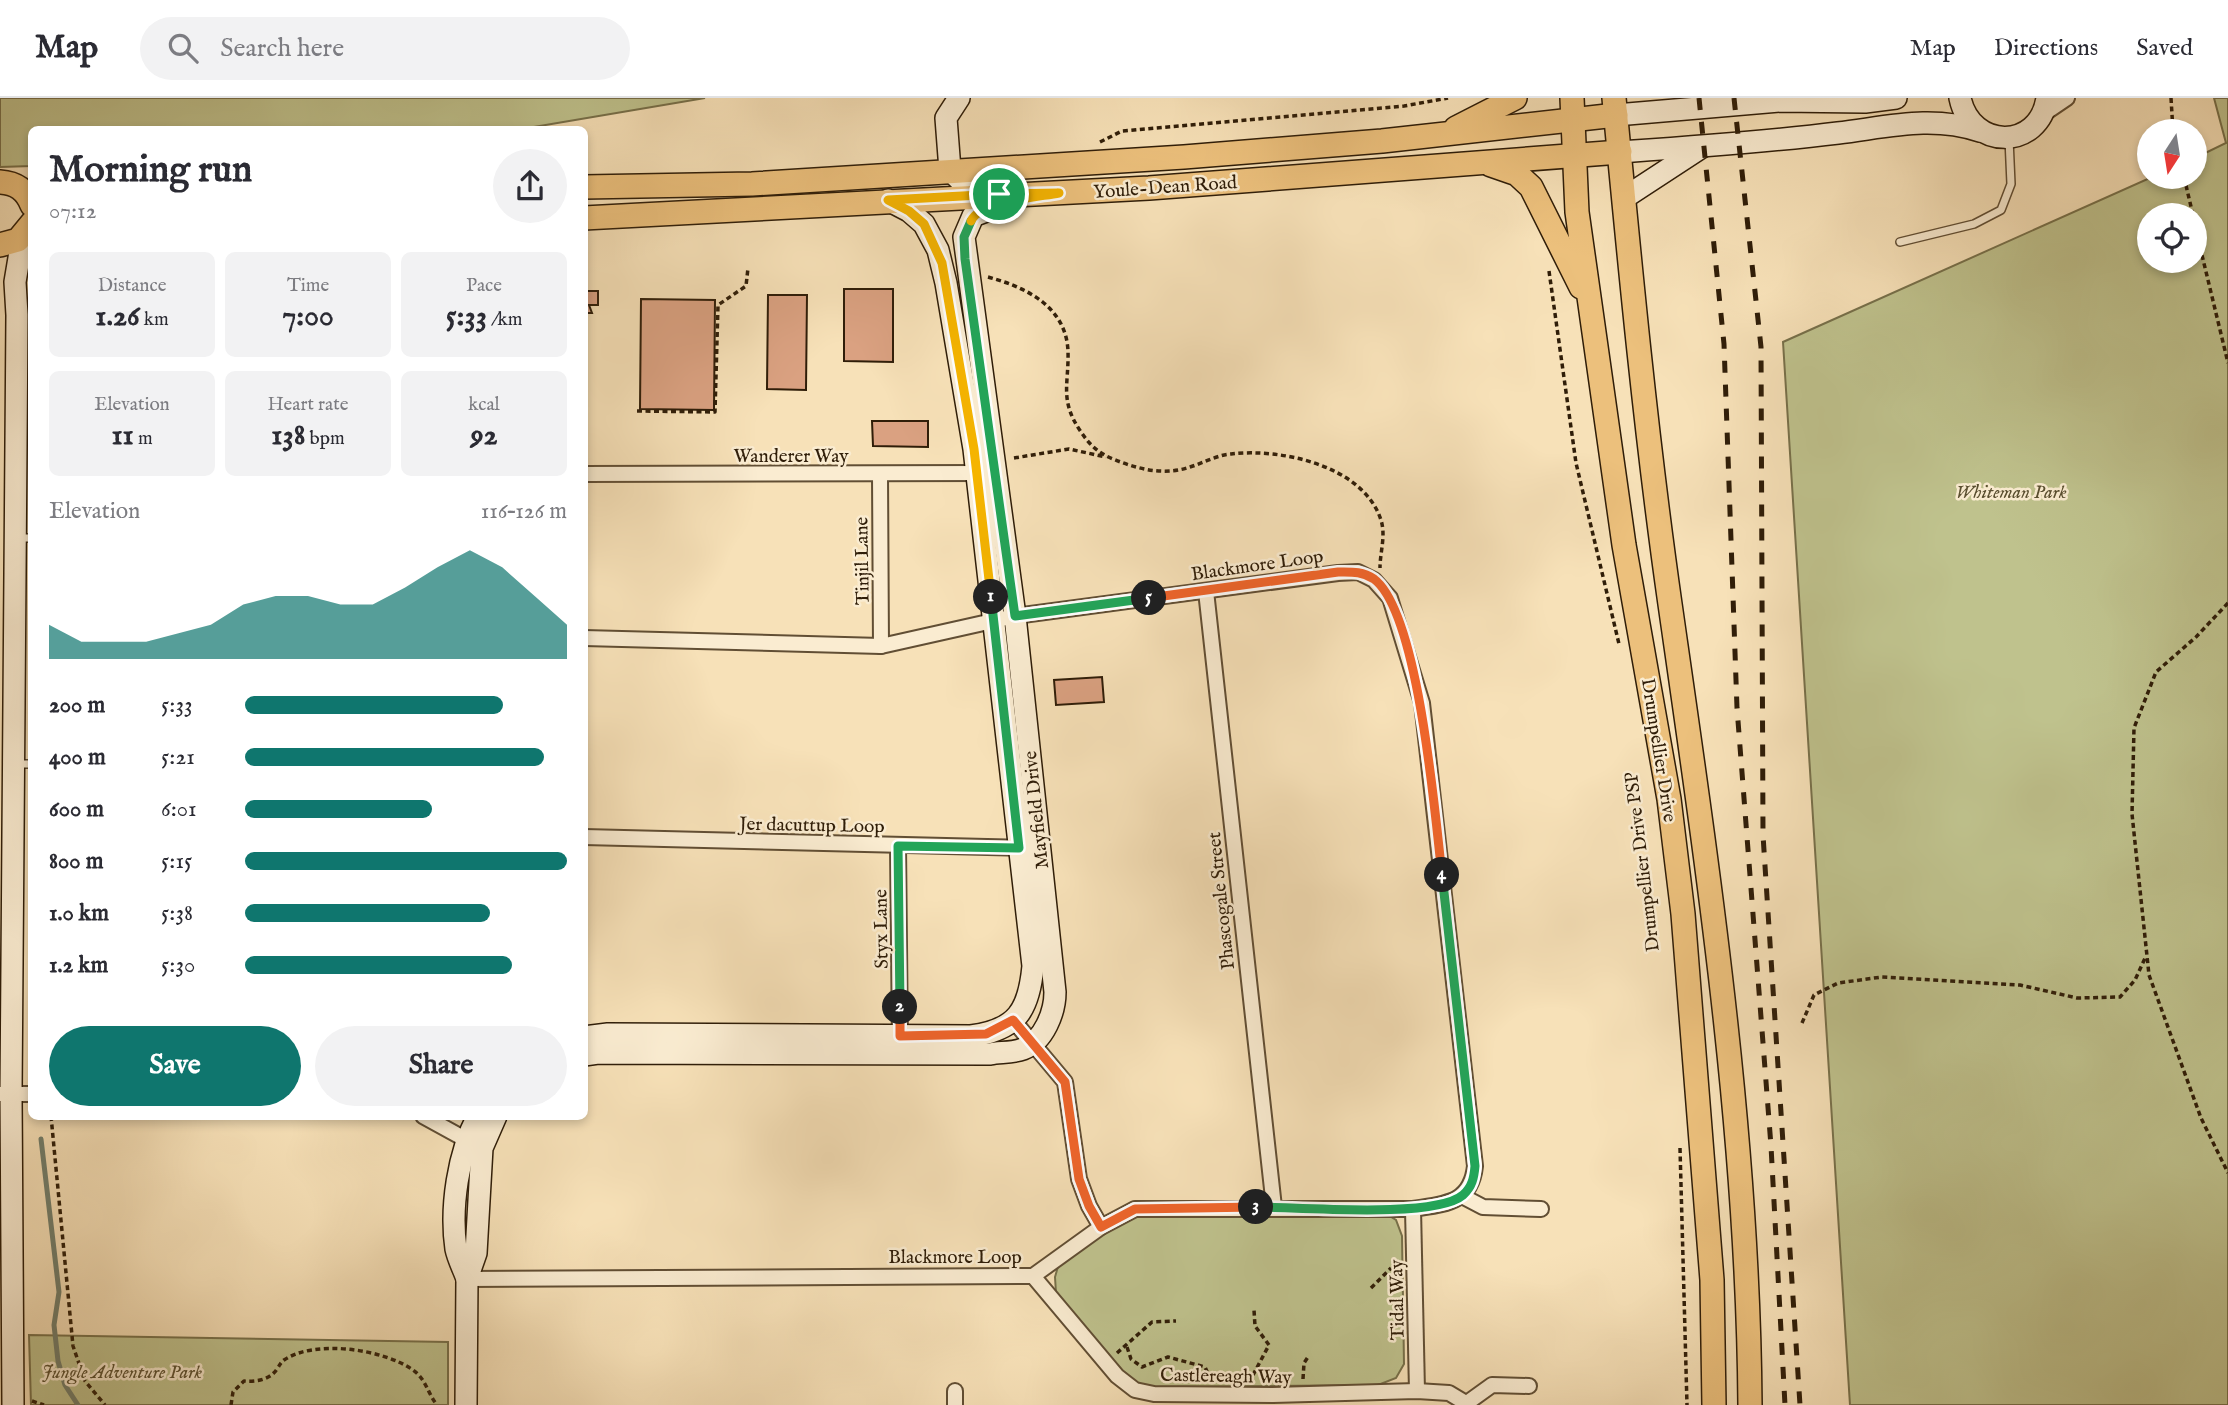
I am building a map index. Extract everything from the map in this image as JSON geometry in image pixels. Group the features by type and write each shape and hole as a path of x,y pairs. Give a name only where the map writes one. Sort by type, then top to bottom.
{"main road":[{"path":"1444,134 1515,98"},
{"name":"Youle-Dean Road","path":"588,187 752,184 1084,163 1444,134 1572,109 1615,107"},
{"name":"Drumpellier Drive","path":"1615,107 1660,527 1722,975 1748,1288 1750,1405"},
{"name":"Drumpellier Drive","path":"1572,109 1577,212 1624,545 1669,799 1683,914 1712,1280 1714,1405"},
{"name":"Youle-Dean Road","path":"588,218 627,218 999,194 1059,193 1620,152"},
{"path":"1482,162 1517,174 1531,187 1591,309"},
{"path":"0,182 28,195"}],"street":[{"path":"959,98 946,118 950,170 965,185 999,194"},
{"path":"1615,107 1652,105 1689,109 1780,101 1865,102 1896,98"},
{"path":"1960,98 1969,122 1980,131"},
{"path":"1620,152 1838,133 1901,122 1958,124 2009,138 2034,126 2044,106 2067,98"},
{"path":"1624,198 1703,146"},
{"name":"Mayfield Drive","path":"1013,1020 1024,1010 1031,992 1033,966 1015,616 964,237 973,216 986,208 1059,193"},
{"name":"Mayfield Drive","path":"888,200 909,211 924,224 938,250 995,468 993,621 1055,1000 1046,1026 1032,1042"},
{"path":"588,224 627,218"},
{"path":"19,1402 14,1094 24,764 25,538 15,291 21,235"},
{"name":"Wanderer Way","path":"588,474 880,475 995,468"},
{"name":"Tinjil Lane","path":"880,475 881,646"},
{"name":"Blackmore Loop","path":"467,1279 1033,1276 1101,1227 1135,1209 1413,1209 1446,1204 1462,1196 1473,1182 1475,1166 1422,703 1390,598 1374,580 1358,572 1015,616"},
{"name":"Phascogale Street","path":"1206,591 1274,1207"},
{"path":"588,638 881,646 1015,616"},
{"name":"Jer dacuttup Loop","path":"588,837 1029,848"},
{"name":"Styx Lane","path":"898,846 900,1045"},
{"path":"588,1054 900,1045 986,1034 1013,1020 1065,1082 1079,1179 1089,1206 1101,1227"},
{"path":"588,1036 608,1034 900,1045 1001,1052 1025,1049 1032,1042"},
{"path":"430,1120 475,1144"},
{"path":"466,1405 467,1279 476,1253 475,1144 478,1120"},
{"path":"475,1144 493,1120"},
{"path":"1462,1196 1483,1207 1541,1209"},
{"name":"Tidal Way","path":"1413,1209 1417,1391"},
{"name":"Castlereagh Way","path":"1033,1276 1117,1376 1135,1390 1154,1394 1302,1400 1417,1391 1449,1393 1468,1404 1492,1385 1529,1385"},
{"path":"1135,1390 1135,1405"}],"lane":[{"path":"1689,109 1738,98"},
{"path":"1899,242 1974,224 2001,210 2011,184 2009,138"}],"path":[{"path":"1402,98 1404,106"},
{"path":"1084,163 1098,143 1122,131 1404,106 1448,98"},
{"path":"2171,98 2172,119"},
{"path":"1547,265 1576,463 1620,648"},
{"path":"637,411 715,412 718,305 746,286 748,268"},
{"path":"2206,273 2228,363"},
{"path":"976,274 1034,294 1051,309 1063,328 1068,350 1065,397 1072,418 1097,451 1111,458"},
{"path":"995,468 1069,449 1150,470 1167,471 1229,454 1284,455 1311,460 1359,489 1372,503 1382,527 1381,573"},
{"path":"2228,603 2196,637 2156,672 2134,728 2132,814 2149,975 2201,1118 2228,1173"},
{"path":"1802,1023 1814,995 1853,979 1882,977 2020,985 2077,998 2120,997 2135,979 2147,954"},
{"path":"51,1120 73,1346 85,1381 105,1405"},
{"path":"1679,1147 1687,1405"},
{"path":"1371,1288 1391,1268"},
{"path":"1253,1374 1269,1345 1255,1325 1254,1310"},
{"path":"1115,1354 1127,1347 1133,1335 1152,1322 1176,1321"},
{"path":"1127,1347 1135,1364 1142,1367 1175,1357 1205,1367 1209,1376"},
{"path":"231,1405 233,1392 244,1381 263,1380 276,1371 284,1360 319,1349 350,1349 371,1352 413,1370 428,1387 437,1405"},
{"path":"1303,1380 1303,1370 1308,1357"},
{"path":"19,1402 44,1405"}],"green space":[{"path":"0,98 705,98 540,126 28,126 28,166 0,167"},
{"name":"Whiteman Park","path":"2214,98 2228,98 2228,1405 1850,1405 1783,342 2137,184 2137,189 2207,189 2207,152 2226,143"},
{"path":"1383,1212 1396,1220 1402,1236 1404,1364 1396,1378 1378,1385 1143,1387 1111,1365 1056,1293 1055,1277 1059,1263 1122,1218 1154,1213"},
{"name":"Jungle Adventure Park","path":"29,1335 448,1342 448,1405 31,1405"}],"building":[{"path":"844,289 893,289 893,362 844,361"},
{"path":"588,291 598,291 598,305 589,305 592,313 588,313"},
{"path":"768,295 807,295 806,390 767,389"},
{"path":"641,299 715,300 714,410 640,409"},
{"path":"872,421 928,421 928,447 873,446"},
{"path":"1102,677 1104,702 1056,705 1054,680"}],"waterway":[{"path":"41,1139 59,1292 54,1325 58,1361 65,1385 78,1405"}],"railway":[{"path":"1699,98 1724,344 1737,708 1771,1146 1785,1405"},
{"path":"1734,98 1761,347 1763,835 1800,1405"}],"route":[{"path":"1059,193 986,208 973,216 964,237 1015,616 1338,572 1358,572 1374,580 1390,598 1422,703 1475,1166 1473,1182 1462,1196 1446,1204 1413,1209 1135,1209 1101,1227 1089,1206 1079,1179 1065,1082 1013,1020 986,1034 900,1036 898,846 1019,848 974,449 946,283 938,250 924,224 909,211 888,200 999,194 1059,193"}]}
